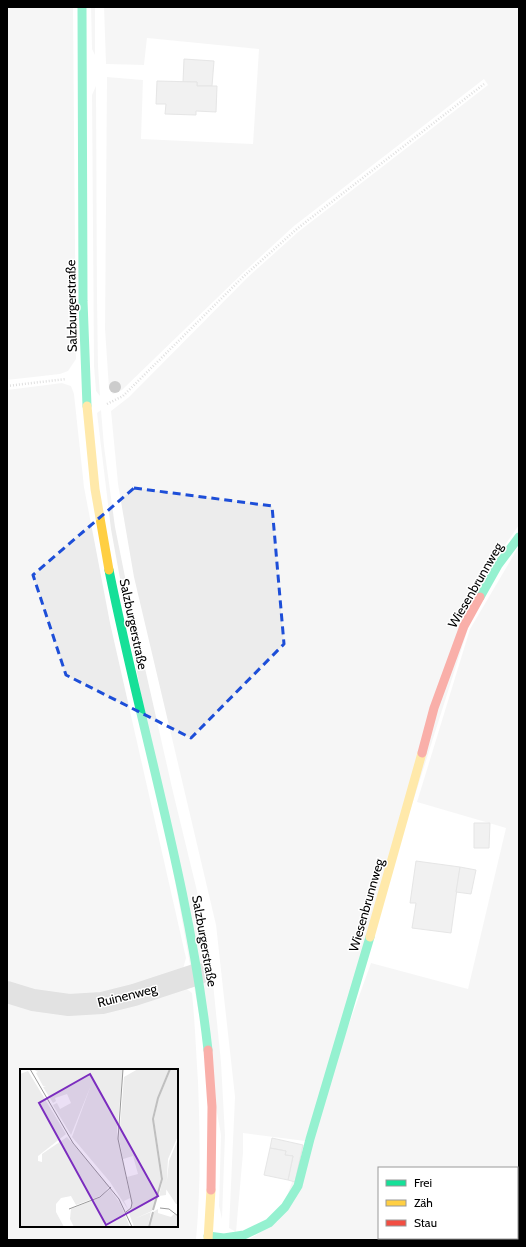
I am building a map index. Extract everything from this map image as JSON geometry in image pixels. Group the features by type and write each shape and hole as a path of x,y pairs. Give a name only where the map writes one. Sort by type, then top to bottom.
{"main road":[{"name":"Salzburgerstraße","path":"82,7 84,312 87,407 92,463 100,522 115,603 182,890 198,974 206,1030 212,1101 211,1185 208,1238"},
{"name":"Wiesenbrunnweg","path":"208,1238 244,1236 269,1223 285,1207 298,1186 310,1139 381,902 434,708 464,626 498,565 519,537"}],"street":[{"name":"Ruinenweg","path":"7,992 33,1000 69,1006 102,1003 134,995 198,974"}],"path":[{"path":"87,407 104,405 123,396 244,276 298,228 484,84"},
{"path":"7,386 86,376"}],"highlighted area":[{"path":"134,488 272,506 284,644 191,738 66,675 33,575"}],"shaded area":[{"path":"7,7 73,7 76,359 68,371 60,374 7,380"},
{"path":"91,7 95,7 95,55 92,49"},
{"path":"104,7 519,7 519,525 486,572 305,1141 243,1133 243,1153 236,1232 229,1228 235,1097 216,925 134,577 118,484 111,411 129,397 248,277 298,232 488,85 484,79 294,226 245,271 122,390 113,394 109,389 105,329 107,77 143,80 141,139 253,144 259,49 147,38 144,65 106,64"},
{"path":"96,86 97,297 100,396 96,391 94,366 92,95"},
{"path":"62,383 71,386 74,394 84,487 110,623 186,958 183,969 170,977 68,999 7,986 7,390"},
{"path":"101,410 104,446 115,527 130,602 197,891 212,973 221,1062 225,1135 222,1219 219,1206 221,1135 111,529 97,413"},
{"path":"519,546 519,1240 248,1240 278,1221 371,963 468,989 506,828 417,802 470,629"},
{"path":"183,986 192,993 198,1081 200,1141 199,1200 196,1240 7,1240 7,997 26,1003"}],"building":[{"path":"184,59 214,61 212,86 197,86 197,82 183,82"},
{"path":"157,81 197,82 197,86 217,86 216,112 196,111 196,115 165,114 166,104 156,104"},
{"path":"474,823 490,823 489,848 474,848"},
{"path":"416,861 460,867 451,933 412,928 416,903 410,903"},
{"path":"460,867 476,870 471,894 456,892"},
{"path":"272,1138 303,1145 295,1182 288,1180 293,1156 285,1155 286,1151 270,1148"},
{"path":"270,1148 286,1151 285,1155 293,1156 288,1180 264,1175"}],"traffic: fast":[{"path":"82,7 83,301 87,406"},
{"path":"480,597 498,565 519,537"},
{"path":"109,570 177,869 200,989 208,1050"},
{"path":"208,1236 224,1238 244,1235 269,1223 285,1207 298,1186 310,1139 370,937"}],"traffic: slow":[{"path":"87,406 95,489 109,570"},
{"path":"370,937 422,753"},
{"path":"208,1240 211,1190"}],"traffic: jam":[{"path":"422,753 434,708 464,626 480,597"},
{"path":"208,1050 212,1107 211,1190"}]}
